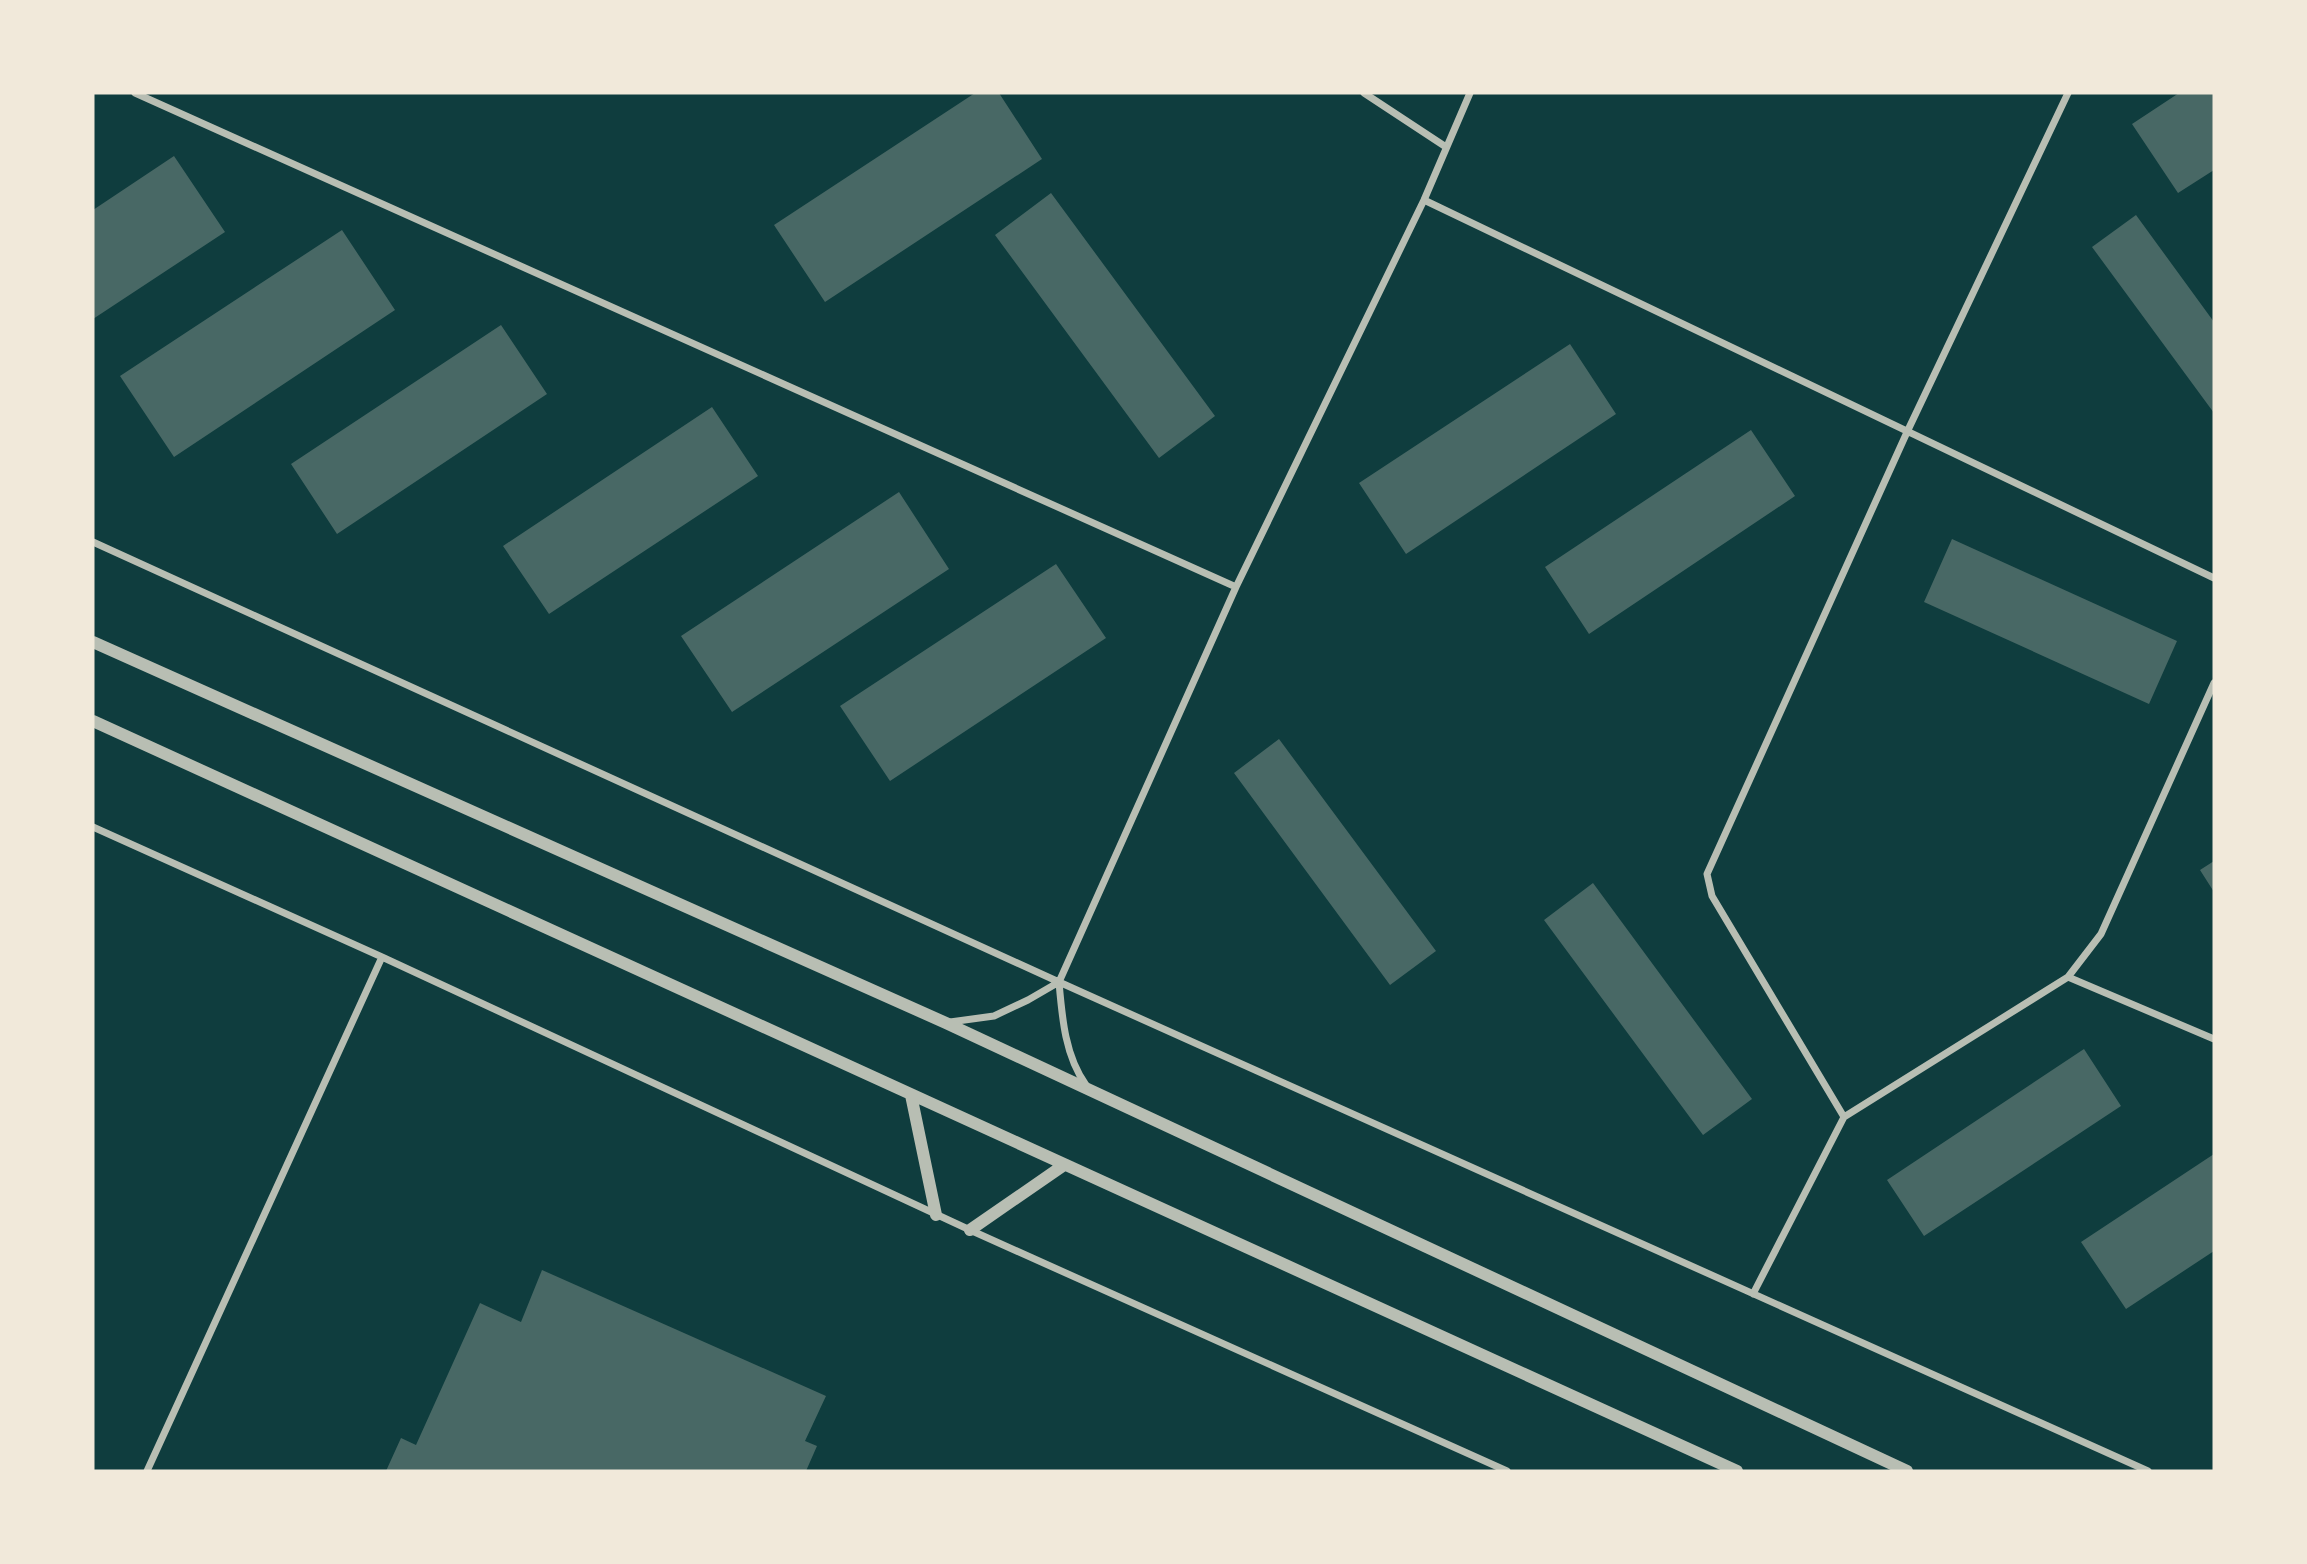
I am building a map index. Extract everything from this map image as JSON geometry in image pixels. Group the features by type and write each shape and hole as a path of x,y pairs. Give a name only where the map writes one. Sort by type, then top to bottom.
{"street":[{"path":"135,93 1236,587"},
{"path":"1364,93 1446,147"},
{"path":"1089,1090 1078,1074 1068,1044 1059,982 1236,587 1423,200 1470,93"},
{"path":"1844,1117 1712,896 1707,874 1908,430 2068,93"},
{"path":"1423,200 2214,578"},
{"path":"93,542 1059,982 2148,1471"},
{"path":"93,642 946,1023 1907,1471"},
{"path":"1753,1294 1844,1117 2068,977 2101,934 2214,683"},
{"path":"93,721 1737,1471"},
{"path":"93,827 382,957 936,1215 1507,1471"},
{"path":"147,1471 382,957"},
{"path":"2068,977 2214,1039"},
{"path":"946,1023 994,1016 1059,982"},
{"path":"911,1095 936,1215"},
{"path":"970,1230 1064,1165"}],"building":[{"path":"975,93 999,93 1042,159 825,302 774,225"},
{"path":"2179,93 2214,93 2214,170 2178,193 2132,124"},
{"path":"174,156 225,232 93,319 93,210"},
{"path":"1051,193 1215,416 1159,458 995,235"},
{"path":"2136,215 2214,322 2214,413 2092,247"},
{"path":"342,230 395,310 174,457 120,376"},
{"path":"501,325 547,394 337,534 291,464"},
{"path":"1570,344 1616,414 1406,554 1359,483"},
{"path":"712,407 758,476 549,614 503,546"},
{"path":"1751,430 1795,496 1589,634 1545,567"},
{"path":"899,492 949,569 732,712 681,636"},
{"path":"1952,539 2177,641 2149,704 1924,602"},
{"path":"1056,564 1106,638 890,781 840,706"},
{"path":"1279,739 1436,951 1390,985 1234,773"},
{"path":"2214,861 2214,892 2200,870"},
{"path":"1593,883 1752,1099 1703,1135 1544,920"},
{"path":"2084,1049 2121,1106 1924,1236 1887,1180"},
{"path":"2214,1154 2214,1251 2126,1309 2081,1242"},
{"path":"542,1270 826,1396 805,1441 817,1446 806,1471 386,1471 401,1438 416,1445 480,1303 521,1322"}]}
